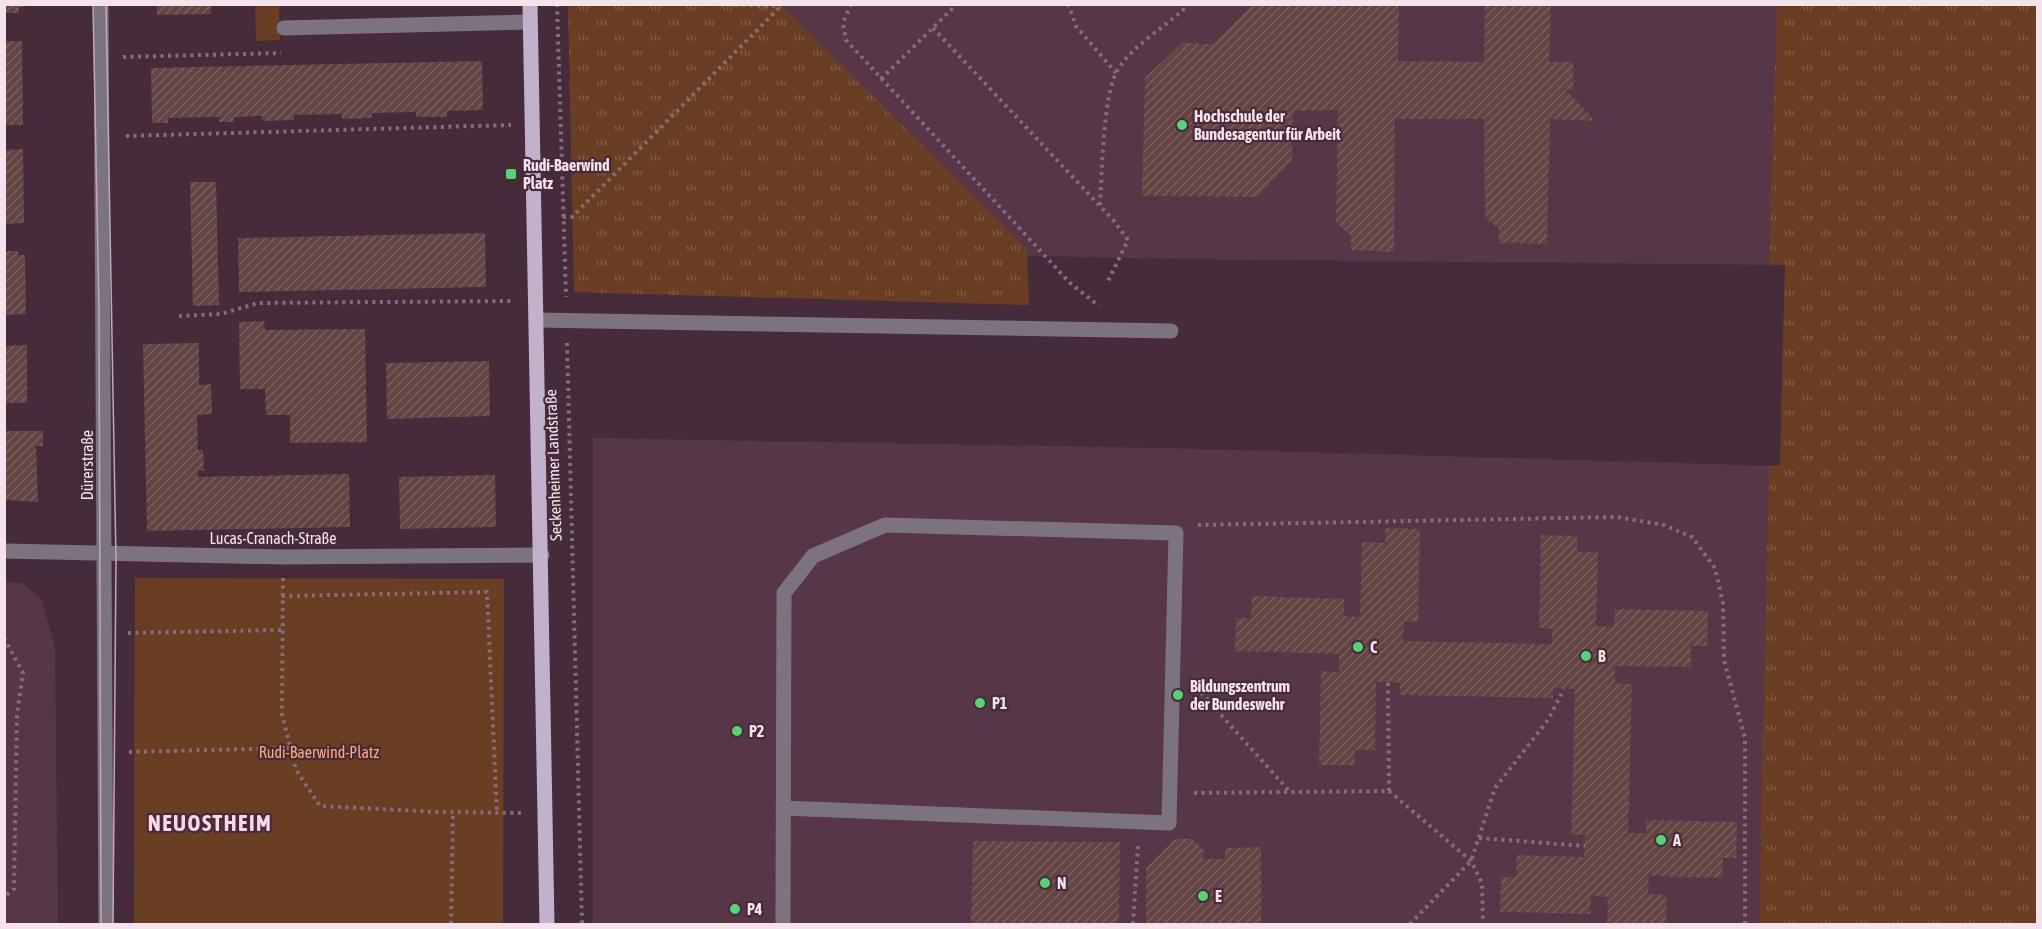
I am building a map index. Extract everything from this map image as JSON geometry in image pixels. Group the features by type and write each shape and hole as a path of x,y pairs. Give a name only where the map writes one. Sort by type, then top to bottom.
{"main road":[{"name":"Seckenheimer Landstraße","path":"530,4 548,924"}],"street":[{"name":"Dürerstraße","path":"101,4 107,752 106,924"},
{"path":"284,28 530,22"},
{"path":"537,320 1093,332 1171,331"},
{"path":"783,808 1169,823 1176,533 885,525 813,556 784,593 783,808 783,924"},
{"name":"Lucas-Cranach-Straße","path":"4,551 105,555 284,557 542,555"}],"path":[{"name":"Seckenheimer Landstraße","path":"556,4 582,924"},
{"path":"712,4 782,5"},
{"path":"851,4 843,23 846,40 1070,283 1104,310"},
{"path":"881,79 957,4"},
{"path":"1068,4 1076,26 1116,73"},
{"path":"1100,205 1109,93 1116,73 1125,60 1183,10 1185,4"},
{"path":"535,221 572,217 782,5"},
{"path":"933,28 1100,205 1128,240 1108,281"},
{"path":"102,137 533,124"},
{"path":"179,316 221,314 258,303 537,300"},
{"path":"1176,533 1187,525 1617,517 1664,525 1692,537 1715,568 1723,603 1724,660 1745,738 1745,924"},
{"path":"284,557 282,714 296,770 320,806 497,814 546,812"},
{"path":"282,596 487,592 497,814"},
{"path":"106,634 282,630"},
{"path":"4,638 23,673 17,714 14,889 4,897"},
{"path":"1172,660 1292,793"},
{"path":"1388,683 1389,791"},
{"path":"1410,924 1471,861 1495,788 1548,720 1564,688"},
{"path":"107,752 290,748"},
{"path":"1133,924 1136,847 1169,823 1183,793 1389,791 1471,861 1482,883 1483,924"},
{"path":"451,924 453,812"},
{"path":"1479,838 1585,846"}],"shaded area":[{"path":"589,5 2037,5 2037,924 593,924 593,438 1165,448 1780,466 1785,265 1173,259 594,246"},
{"path":"5,582 23,583 42,600 55,648 58,924 5,924"}],"green space":[{"path":"255,5 279,5 280,40 256,41"},
{"path":"568,5 781,5 1027,249 1029,305 574,292"},
{"path":"1777,5 2037,5 2037,924 1759,924 1769,466 1780,465 1785,265 1769,264"},
{"name":"Rudi-Baerwind-Platz","path":"135,578 504,579 503,924 134,924"}],"building":[{"path":"4,4 25,4 25,7 19,7 19,13 4,13"},
{"path":"157,4 211,4 211,14 157,15"},
{"path":"1253,4 1399,4 1398,61 1484,62 1485,4 1551,4 1549,62 1573,62 1573,90 1565,89 1595,121 1550,119 1547,244 1499,243 1499,229 1485,217 1484,119 1395,119 1394,252 1351,250 1351,236 1336,222 1338,110 1293,111 1292,161 1257,197 1142,196 1145,78 1182,43 1213,44"},
{"path":"4,41 22,41 23,125 4,125"},
{"path":"482,61 483,110 447,111 447,117 416,117 416,112 372,113 372,118 342,119 342,114 294,115 294,120 263,121 262,116 234,117 234,122 219,122 219,117 168,118 168,123 152,123 151,68"},
{"path":"23,149 24,223 4,224 4,150"},
{"path":"190,182 216,182 219,305 193,306"},
{"path":"485,233 486,287 239,292 238,238"},
{"path":"4,251 18,251 18,255 25,255 26,314 4,315"},
{"path":"264,321 265,330 365,329 367,442 290,443 290,415 266,415 265,389 240,389 239,322"},
{"path":"199,343 199,385 211,384 212,414 197,415 198,450 203,450 204,471 198,471 198,477 349,474 350,527 147,531 143,344"},
{"path":"27,345 27,403 4,403 4,346"},
{"path":"489,361 490,416 387,419 386,363"},
{"path":"4,431 43,431 43,446 36,446 38,502 4,500"},
{"path":"495,475 496,527 400,529 399,477"},
{"path":"1385,528 1420,529 1418,622 1404,621 1403,641 1552,644 1552,629 1539,628 1541,535 1577,536 1577,552 1598,552 1596,626 1614,627 1615,609 1708,611 1707,646 1691,646 1691,667 1615,666 1615,683 1632,684 1628,833 1646,833 1646,820 1737,822 1736,858 1723,858 1722,878 1649,876 1648,894 1667,895 1666,924 1607,924 1608,897 1591,896 1590,914 1500,912 1501,877 1516,877 1517,855 1584,857 1585,835 1571,835 1575,689 1553,688 1553,698 1400,695 1400,683 1376,682 1375,750 1355,750 1355,765 1319,765 1321,671 1339,672 1339,654 1235,651 1236,618 1251,618 1252,596 1344,599 1344,616 1360,617 1362,542 1385,543"},
{"name":"E","path":"1174,839 1192,839 1204,850 1203,859 1225,859 1225,848 1261,847 1261,924 1146,924 1146,868"},
{"name":"N","path":"973,841 1120,842 1119,924 971,924"}],"tram line":[{"path":"93,4 99,310 101,924"},
{"path":"106,4 116,560 113,924"}],"place":[{"name":"Hochschule der Bundesagentur für Arbeit","path":"1182,125"},
{"name":"Rudi-Baerwind Platz","path":"511,174"},
{"name":"C","path":"1358,647"},
{"name":"B","path":"1586,656"},
{"name":"Bildungszentrum der Bundeswehr","path":"1178,695"},
{"name":"P1","path":"980,703"},
{"name":"P2","path":"737,731"},
{"name":"A","path":"1661,840"},
{"name":"N","path":"1045,883"},
{"name":"E","path":"1203,896"},
{"name":"P4","path":"735,909"}],"district":[{"name":"NEUOSTHEIM","path":"210,823"}]}
